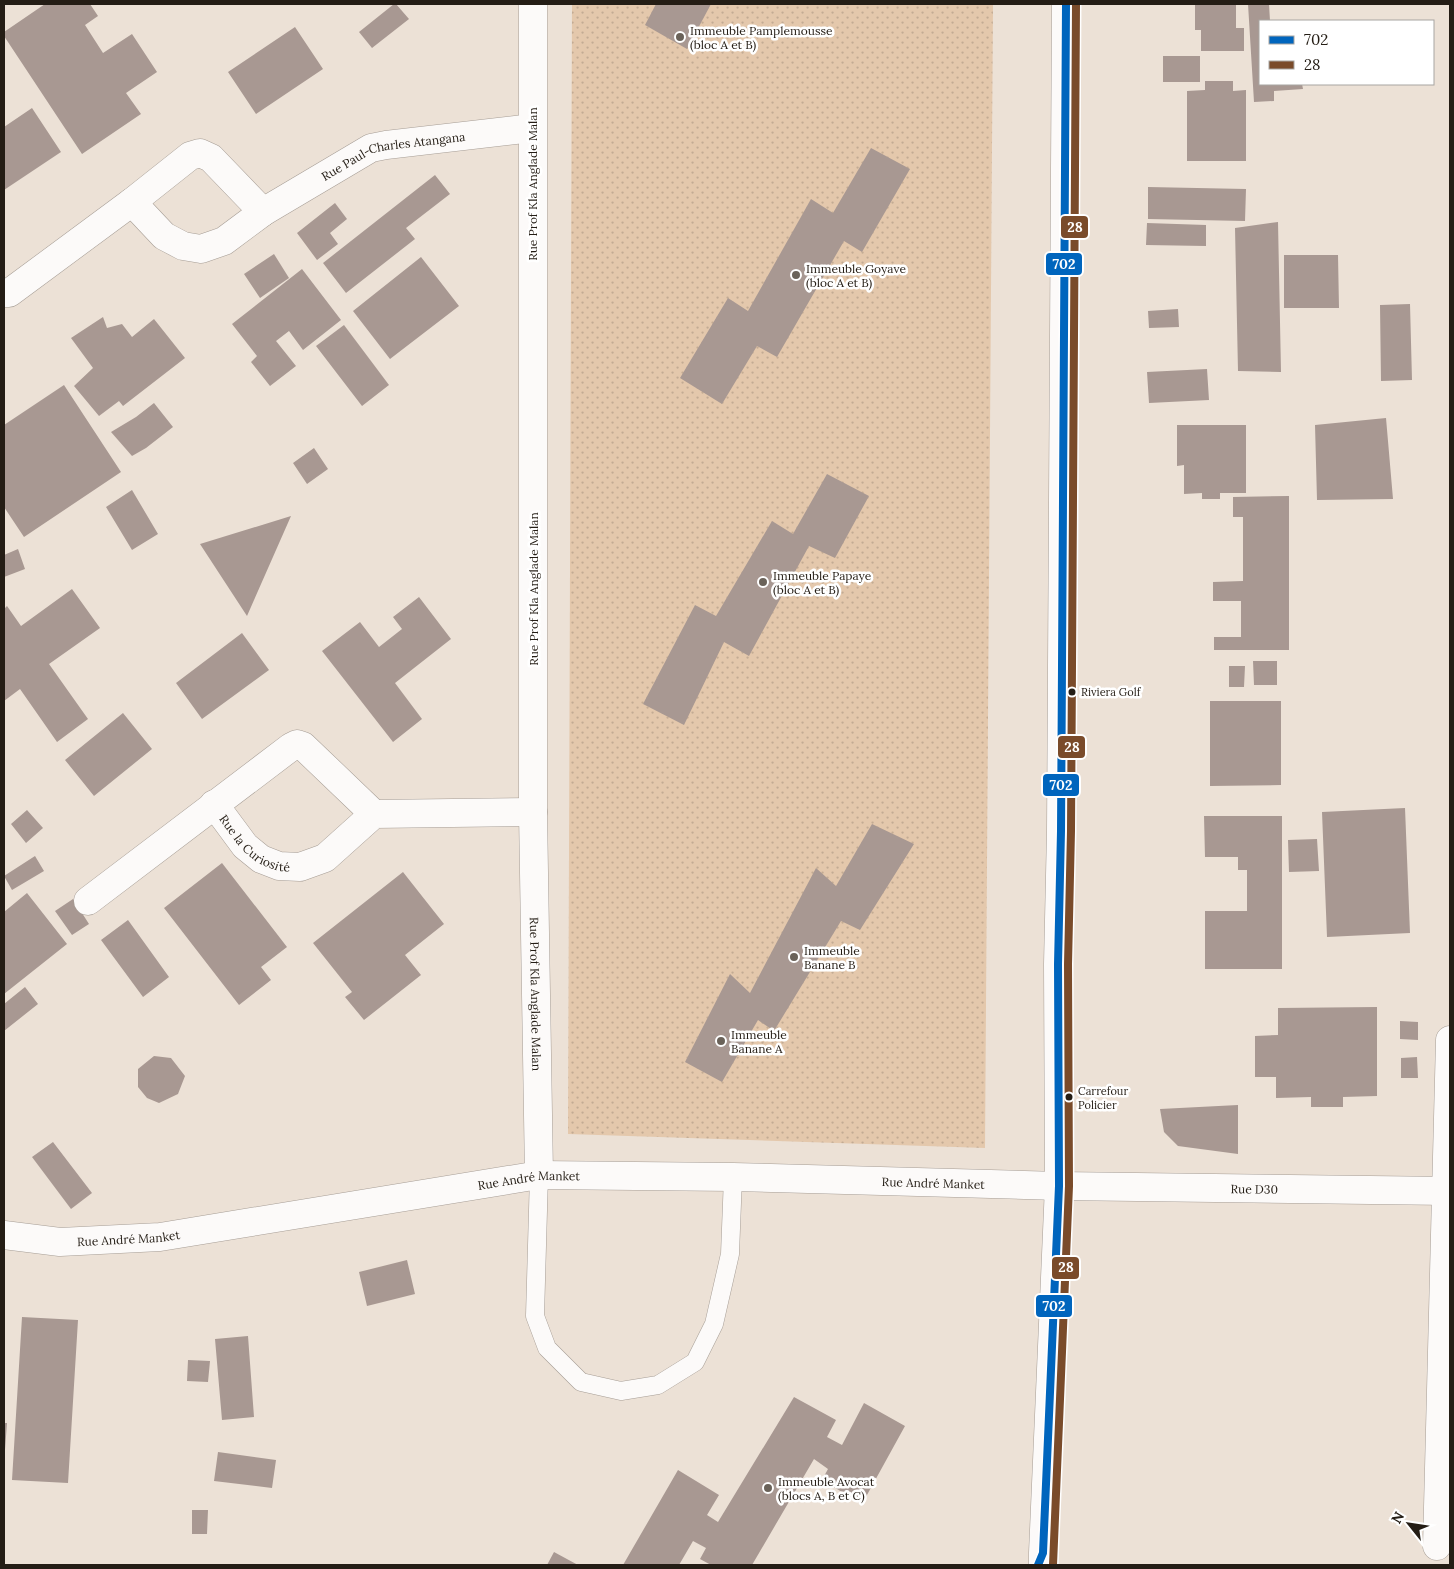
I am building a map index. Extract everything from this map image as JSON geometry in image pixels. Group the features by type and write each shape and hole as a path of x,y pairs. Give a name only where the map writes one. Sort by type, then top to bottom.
{"street":[{"name":"Rue Prof Kla Anglade Malan","path":"533,4 533,812 538,1175"},
{"path":"1041,1561 1059,1186 1058,964 1061,821 1066,4"},
{"name":"Rue Paul-Charles Atangana","path":"132,202 164,236 183,246 201,249 224,241 263,212 371,148 386,144 532,128"},
{"path":"4,294 9,293 132,202 190,156 200,153 211,158 263,212"},
{"name":"Rue la Curiosité","path":"88,901 214,804 297,744 303,746 374,814 325,858 300,867 293,867 279,866 261,859 245,846 214,804"},
{"path":"374,814 533,812"},
{"path":"1437,1546 1449,1191 1450,1040"},
{"name":"Rue André Manket","path":"4,1236 60,1242 160,1237 538,1175 733,1177 1059,1186"},
{"name":"Rue D30","path":"1059,1186 1449,1191"}],"lane":[{"path":"538,1175 534,1316 547,1348 582,1382 621,1391 658,1385 695,1362 714,1324 730,1254 733,1177"}],"shaded area":[{"path":"572,4 993,4 985,1148 568,1134"}],"building":[{"path":"45,4 90,4 98,16 85,25 103,53 132,34 157,72 126,93 141,114 82,154 4,36 4,32"},
{"path":"394,4 409,19 372,48 359,32"},
{"name":"Immeuble Pamplemousse (bloc A et B)","path":"656,4 711,4 687,49 645,25"},
{"path":"1195,4 1236,4 1236,28 1244,28 1244,51 1201,51 1201,30 1195,30"},
{"path":"1248,4 1269,4 1270,20 1259,20 1259,85 1302,85 1303,89 1274,91 1274,101 1254,102"},
{"path":"295,27 323,69 256,114 228,72"},
{"path":"1163,56 1200,56 1200,82 1163,82"},
{"path":"1205,81 1233,81 1233,91 1246,90 1246,161 1187,161 1187,91 1205,90"},
{"path":"32,108 61,152 4,190 4,127"},
{"name":"Immeuble Goyave (bloc A et B)","path":"871,148 910,169 862,252 844,241 777,357 757,346 722,404 680,378 728,298 748,311 811,199 833,213"},
{"path":"435,175 450,194 406,228 415,239 346,293 323,263"},
{"path":"1148,187 1246,189 1245,221 1148,219"},
{"path":"335,203 347,219 330,233 338,244 317,260 297,233"},
{"path":"1278,222 1281,372 1238,371 1235,228"},
{"path":"1147,223 1206,225 1206,246 1146,245"},
{"path":"274,254 289,278 260,298 244,274"},
{"path":"1284,255 1338,255 1339,308 1284,308"},
{"path":"421,257 459,306 390,359 353,311"},
{"path":"302,269 341,320 303,350 289,331 276,341 296,366 270,386 251,362 257,356 232,324"},
{"path":"1410,304 1412,380 1381,381 1380,305"},
{"path":"1178,309 1179,327 1149,328 1148,311"},
{"path":"103,317 107,328 122,324 132,337 154,319 185,358 123,406 119,401 99,416 74,386 93,368 71,338"},
{"path":"344,325 389,385 362,406 316,346"},
{"path":"1207,369 1209,400 1149,403 1147,372"},
{"path":"64,385 121,472 24,537 4,507 4,425"},
{"path":"154,403 173,427 146,448 132,456 111,432 136,417"},
{"path":"1386,418 1393,499 1317,500 1315,425"},
{"path":"1177,425 1246,425 1246,493 1220,493 1220,499 1202,499 1202,493 1184,494 1184,465 1177,466"},
{"path":"314,448 328,469 307,484 293,463"},
{"name":"Immeuble Papaye (bloc A et B)","path":"827,474 869,496 835,558 809,546 749,656 724,642 684,725 643,704 695,605 716,616 772,521 793,534"},
{"path":"132,490 158,534 132,550 106,507"},
{"path":"1289,496 1289,650 1214,650 1214,637 1241,637 1241,601 1213,601 1213,582 1243,581 1243,517 1233,517 1233,497"},
{"path":"291,516 247,616 200,544"},
{"path":"18,549 25,569 4,577 4,555"},
{"path":"72,589 100,628 49,664 88,719 57,742 20,689 4,701 4,609 7,606 21,626"},
{"path":"419,597 451,639 395,683 422,719 393,742 322,651 360,622 379,647 402,629 393,617"},
{"path":"242,633 269,670 202,719 176,683"},
{"path":"1253,661 1277,661 1277,685 1254,685"},
{"path":"1229,666 1245,666 1244,687 1229,687"},
{"path":"1210,701 1281,701 1281,785 1210,786"},
{"path":"123,713 152,749 94,796 65,760"},
{"path":"1405,808 1410,933 1327,937 1322,812"},
{"path":"27,810 43,828 26,843 11,824"},
{"path":"1204,816 1282,816 1282,969 1205,969 1205,911 1247,911 1247,870 1238,870 1238,857 1205,857"},
{"path":"872,824 914,844 860,930 841,921 774,1031 758,1020 722,1082 685,1062 730,974 750,993 816,868 836,886"},
{"path":"1317,839 1319,871 1289,872 1288,840"},
{"path":"35,856 44,871 12,890 4,876"},
{"path":"222,863 287,947 261,967 271,980 239,1005 164,908"},
{"path":"403,872 444,924 405,955 421,975 364,1020 345,997 352,992 313,943"},
{"path":"27,893 67,944 4,994 4,912"},
{"path":"73,899 89,924 72,935 55,911"},
{"path":"128,920 169,977 143,997 101,940"},
{"path":"25,987 38,1004 4,1031 4,1004"},
{"path":"1377,1007 1377,1096 1343,1097 1343,1107 1311,1107 1311,1097 1276,1098 1276,1077 1255,1077 1255,1036 1278,1035 1278,1008"},
{"path":"1400,1021 1418,1022 1418,1040 1400,1039"},
{"path":"154,1056 171,1058 185,1076 178,1094 159,1103 147,1098 138,1087 138,1069"},
{"path":"1417,1057 1418,1078 1401,1078 1401,1058"},
{"path":"1238,1105 1238,1154 1178,1146 1164,1132 1160,1109"},
{"path":"53,1142 92,1193 71,1209 32,1157"},
{"path":"407,1260 415,1294 367,1306 359,1272"},
{"path":"22,1317 78,1320 68,1483 12,1480"},
{"path":"248,1336 254,1417 222,1420 215,1339"},
{"path":"188,1360 210,1361 208,1382 187,1381"},
{"name":"Immeuble Avocat (blocs A, B et C)","path":"794,1397 836,1420 827,1437 842,1445 864,1403 905,1426 862,1504 822,1480 828,1469 814,1459 752,1565 711,1565 700,1559 706,1548 693,1541 679,1565 623,1565 678,1470 719,1495 707,1515 718,1522"},
{"path":"4,1423 7,1423 5,1450 4,1450"},
{"path":"218,1452 276,1460 272,1488 214,1481"},
{"path":"192,1510 208,1510 207,1534 192,1534"},
{"path":"554,1552 578,1565 547,1565"}],"transit line":[{"name":"702","path":"1038,1565 1043,1553 1059,1186 1058,964 1061,831 1066,4"},
{"name":"28","path":"1053,1565 1069,1186 1068,964 1071,831 1076,4"}],"place":[{"name":"Immeuble Pamplemousse (bloc A et B)","path":"680,37"},
{"name":"Immeuble Goyave (bloc A et B)","path":"796,275"},
{"name":"Immeuble Papaye (bloc A et B)","path":"763,582"},
{"name":"Riviera Golf","path":"1072,692"},
{"name":"Immeuble Banane B","path":"794,957"},
{"name":"Immeuble Banane A","path":"721,1041"},
{"name":"Carrefour Policier","path":"1069,1097"},
{"name":"Immeuble Avocat (blocs A, B et C)","path":"768,1488"}]}
